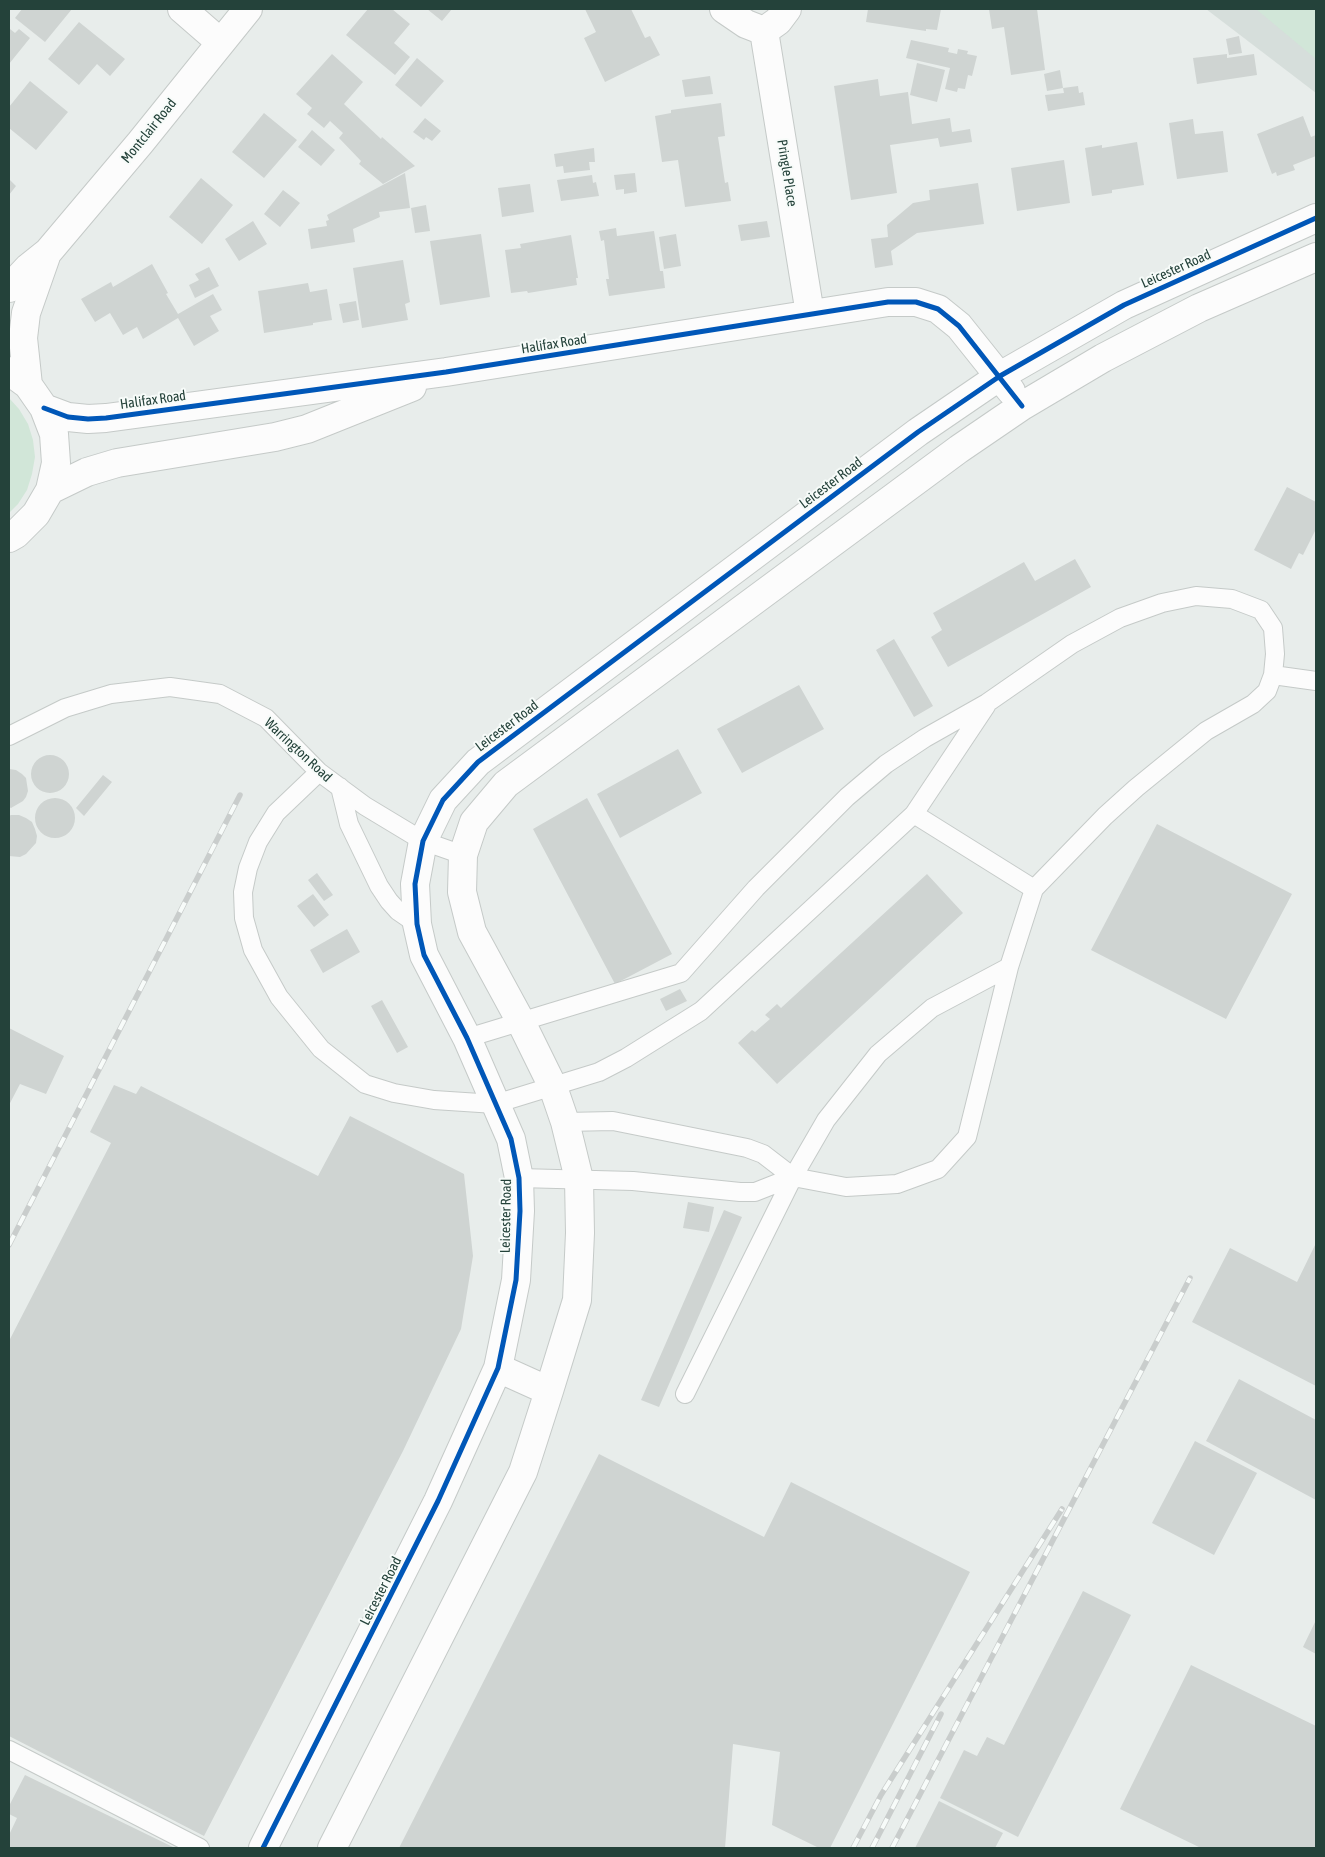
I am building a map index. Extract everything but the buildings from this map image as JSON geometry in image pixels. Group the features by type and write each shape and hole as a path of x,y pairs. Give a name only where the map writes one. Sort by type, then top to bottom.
{"street":[{"path":"182,9 220,42"},
{"name":"Montclair Road","path":"9,288 28,268 48,252 140,143 248,9"},
{"path":"724,9 746,24 764,31 778,21 787,9"},
{"name":"Pringle Place","path":"764,31 810,314"},
{"name":"Leicester Road","path":"263,1848 438,1501 498,1368 516,1280 520,1178 511,1139 467,1038 424,955 417,924 415,884 423,841 443,800 478,762 918,432 1000,376 1124,305 1316,218"},
{"name":"Montclair Road","path":"18,378 26,313 48,252"},
{"path":"332,1848 523,1472 577,1300 580,1233 579,1179 565,1122 552,1087 521,1022 472,932 462,892 463,855 474,822 506,784 958,449 1022,406 1103,358 1199,308 1316,257"},
{"name":"Halifax Road","path":"44,408 68,416 106,418 446,372 888,302 916,302 938,309 959,326 1022,406"},
{"name":"Halifax Road","path":"50,490 87,472 117,463 308,429 446,372"},
{"path":"9,538 16,534 36,514 50,490 56,463 54,434 44,408 18,378"},
{"path":"498,1368 549,1391"}],"lane":[{"path":"467,1038 681,974 756,888 847,798 886,764 925,738 988,703 1072,644 1120,618 1162,603 1196,596 1232,599 1261,610 1273,628 1275,654 1273,675 1267,691 1253,704 1206,731 1142,782 1104,816 1034,889 1009,967 967,1137 938,1169 897,1184 846,1187 792,1177 762,1154 747,1148 613,1121 565,1122"},
{"path":"1273,675 1316,681"},
{"name":"Warrington Road","path":"9,736 65,708 112,694 170,687 220,694 266,718 319,772 365,806 423,841 463,855"},
{"path":"319,772 276,813 258,842 248,868 243,892 244,918 253,950 279,997 321,1049 366,1084 394,1093 434,1100 496,1104 599,1072 626,1058 701,1011 914,814 988,703"},
{"path":"340,788 348,824 380,886 398,911 417,924"},
{"path":"914,814 1034,889"},
{"path":"685,1394 792,1177 826,1120 878,1054 932,1008 1009,967"},
{"path":"520,1178 633,1181 755,1192 792,1177"},
{"path":"9,1750 200,1848"}],"shaded area":[{"path":"1206,9 1316,9 1316,93"}],"green space":[{"path":"1256,9 1316,9 1316,59"},
{"path":"9,398 19,409 28,424 33,440 35,457 27,490 18,504 9,513"}],"railway":[{"path":"9,1245 240,795"},
{"path":"892,1848 1190,1278"},
{"path":"853,1848 881,1795 1062,1509"},
{"path":"872,1848 941,1714"}],"cycle path":[{"path":"263,1848 438,1501 498,1368 516,1280 520,1211 519,1178 511,1139 467,1038 424,955 417,924 415,884 423,841 443,800 478,762 918,432 1000,376 1124,305 1316,218"},
{"path":"44,408 68,417 106,418 446,372 888,302 916,302 938,309 959,326 1022,406"}]}
